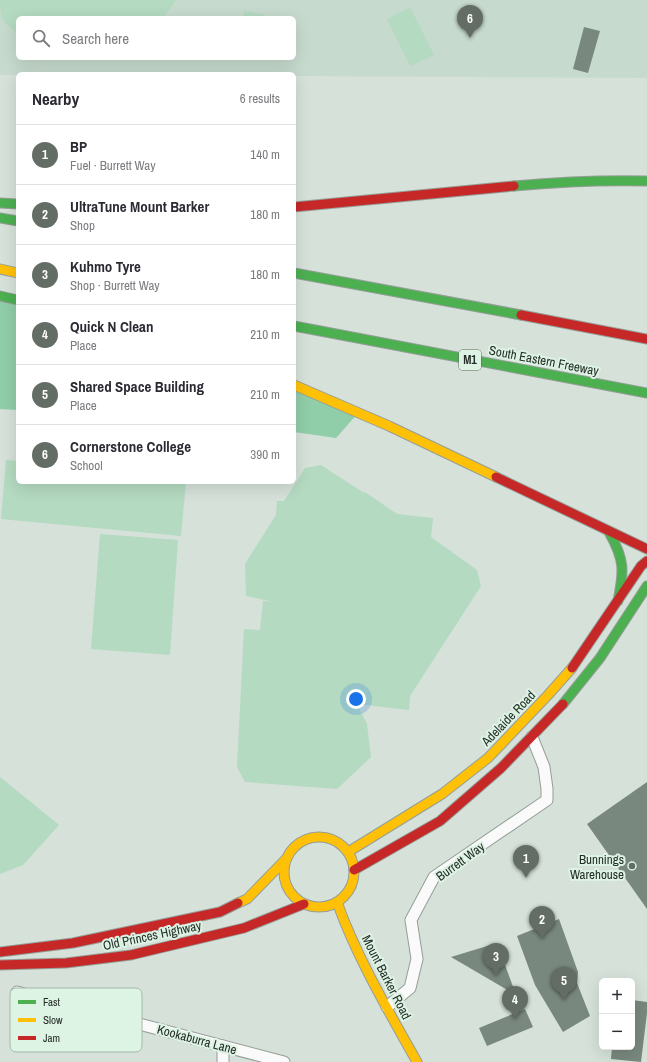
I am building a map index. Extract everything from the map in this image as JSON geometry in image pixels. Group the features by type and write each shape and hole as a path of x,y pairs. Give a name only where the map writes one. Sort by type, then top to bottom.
{"main road":[{"path":"296,207 557,182 602,180 647,181"},
{"path":"0,203 16,204"},
{"path":"0,218 16,222"},
{"path":"0,269 16,272"},
{"path":"296,273 647,339"},
{"path":"0,296 16,300"},
{"name":"South Eastern Freeway","path":"296,326 647,394"},
{"path":"296,387 390,426 647,549"},
{"path":"609,532 620,552 622,562 623,573 618,601"},
{"name":"Adelaide Road","path":"348,852 442,794 488,758 548,695 576,663 641,566 647,561"},
{"path":"354,870 440,821 501,768 563,705 600,658 647,586"},
{"path":"321,837 332,839 341,844 348,852 352,860 354,879 345,896 337,902 326,906 315,907 304,904 295,897 289,889 285,879 284,868 287,858 293,849 301,842 321,837"},
{"name":"Old Princes Highway","path":"0,952 73,943 220,912 247,899 287,858"},
{"name":"Mount Barker Road","path":"337,902 370,977 418,1062"},
{"name":"Old Princes Highway","path":"0,965 66,963 131,955 244,928 304,904"}],"street":[{"name":"Burrett Way","path":"387,1007 410,988 417,959 411,920 434,877 547,800 544,767 532,737"},
{"name":"Kookaburra Lane","path":"142,1025 284,1062"},
{"path":"223,1046 223,1062"}],"shaded area":[{"path":"0,0 647,0 647,78 296,76 296,72 16,72 16,75 0,75"}],"green space":[{"path":"0,0 176,0 164,16 16,16 16,32 3,20"},
{"path":"410,7 434,55 410,66 387,19"},
{"path":"244,11 264,14 264,16 243,16"},
{"path":"0,296 16,300 16,410 0,409"},
{"path":"296,386 359,412 336,438 296,432"},
{"path":"6,460 16,461 16,484 186,484 181,536 1,519"},
{"path":"321,465 397,514 433,518 431,537 477,570 481,586 410,696 409,710 357,704 367,724 371,757 337,789 245,782 237,767 244,629 260,630 263,601 274,602 246,596 245,564 276,515 277,501 284,501 305,468"},
{"path":"100,534 178,540 170,655 91,649"},
{"path":"0,777 59,825 23,865 0,874"}],"building":[{"path":"584,27 600,31 588,73 573,69"},
{"name":"Bunnings Warehouse","path":"647,782 647,909 587,824"},
{"path":"559,919 578,972 577,983 590,1016 563,1032 535,985 517,936"},
{"path":"497,943 516,995 451,957"},
{"path":"635,1000 647,1002 641,1062 611,1059 612,1050 635,1050"},
{"path":"525,1009 533,1027 487,1046 479,1028"}],"traffic: fast":[{"path":"514,186 547,183 647,181"},
{"path":"0,203 16,204"},
{"path":"0,218 16,221"},
{"path":"296,273 521,315"},
{"path":"0,296 16,300"},
{"path":"296,326 647,393"},
{"path":"609,532 618,550 622,566 618,601"},
{"path":"563,704 600,658 647,586"}],"traffic: slow":[{"path":"0,269 16,273"},
{"path":"296,386 389,426 496,477"},
{"path":"348,852 442,794 488,758 572,668"},
{"path":"319,837 332,840 344,847 351,859 354,872 351,885 344,897 332,904 319,907 306,904 294,897 287,885 284,872 287,859 294,847 306,840 319,837"},
{"path":"238,903 247,899 287,858"},
{"path":"337,902 363,964 417,1062"}],"traffic: jam":[{"path":"296,207 514,186"},
{"path":"521,315 647,339"},
{"path":"496,477 647,549"},
{"path":"572,668 641,566 647,561"},
{"path":"354,870 440,821 501,768 563,704"},
{"path":"0,952 73,943 220,912 238,903"},
{"path":"0,965 66,963 131,955 244,928 304,904"}],"place":[{"name":"Cornerstone College","path":"470,38"},
{"name":"Bunnings Warehouse","path":"632,866"},
{"name":"BP","path":"526,878"},
{"name":"UltraTune Mount Barker","path":"542,939"},
{"name":"Kuhmo Tyre","path":"496,976"},
{"name":"Shared Space Building","path":"564,1000"},
{"name":"Quick N Clean","path":"515,1019"}]}
